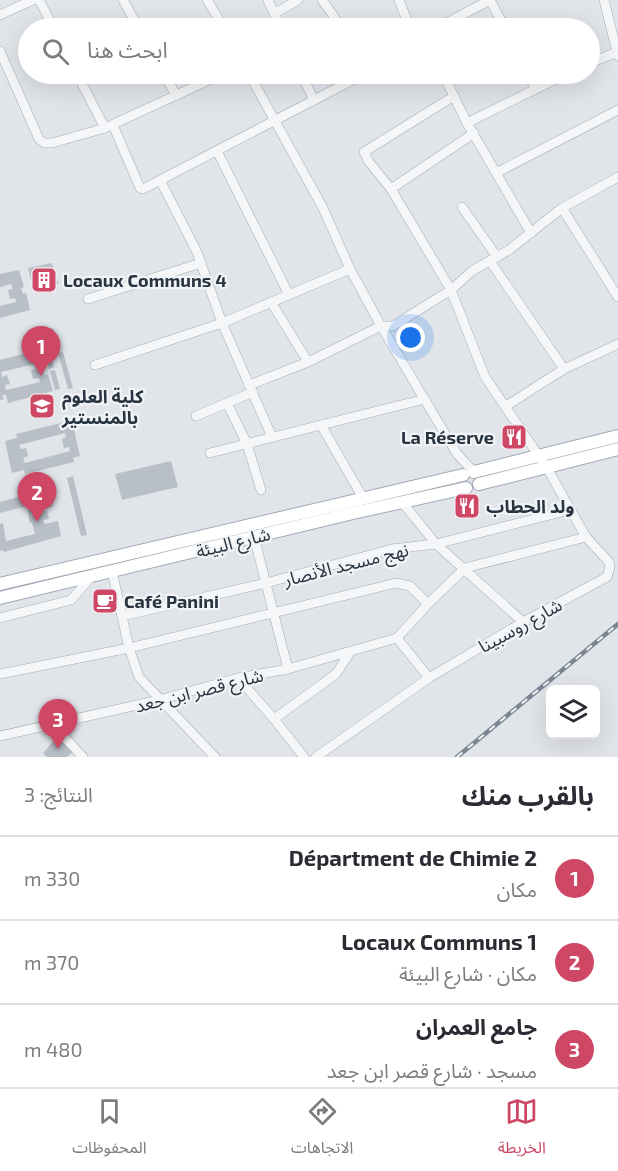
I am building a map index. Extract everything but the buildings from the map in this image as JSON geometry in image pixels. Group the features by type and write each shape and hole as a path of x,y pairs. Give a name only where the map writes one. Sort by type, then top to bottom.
{"main road":[{"name":"شارع البيئة","path":"0,584 618,436"},
{"name":"شارع البيئة","path":"0,598 402,502 466,488 472,489 479,484 618,449"},
{"path":"466,488 462,484 469,473 478,476 479,484"},
{"path":"111,572 114,556"},
{"path":"101,560 111,572"}],"street":[{"path":"0,15 33,0"},
{"path":"39,0 49,18"},
{"path":"123,0 133,18"},
{"path":"207,0 218,18"},
{"path":"268,0 277,18"},
{"path":"275,13 298,0"},
{"path":"322,0 335,18"},
{"path":"399,0 406,18"},
{"path":"456,18 490,0 499,18"},
{"path":"600,60 617,54 604,0"},
{"path":"0,51 39,139 44,143 52,143 109,127 200,84"},
{"path":"83,84 141,188 145,188 345,84"},
{"path":"170,84 176,95"},
{"path":"255,84 323,208 350,269 381,326 469,473"},
{"path":"306,84 314,100"},
{"path":"448,84 467,123 531,233"},
{"path":"533,84 535,88"},
{"path":"467,123 544,84"},
{"name":"شارع روسبينا","path":"316,757 429,678 522,622 608,577 609,562 586,537 547,468 485,377 451,290 391,189 373,168 364,152 454,96"},
{"path":"496,173 618,110"},
{"path":"391,189 474,133"},
{"path":"217,151 289,295"},
{"path":"196,416 227,403 381,326 393,326 451,290 472,271 531,233 562,208 618,177"},
{"path":"160,180 201,263 222,323 272,437"},
{"path":"462,207 564,369"},
{"path":"562,208 618,297"},
{"path":"88,299 201,263"},
{"path":"95,365 222,323 350,269"},
{"path":"272,302 308,362"},
{"path":"506,406 564,369 615,346 618,357"},
{"path":"210,453 425,399"},
{"path":"227,403 247,444 261,490"},
{"path":"321,425 363,498"},
{"path":"402,502 436,544 522,622"},
{"name":"نهج مسجد الأنصار","path":"122,616 266,583 392,549 436,544 569,510"},
{"path":"254,537 288,669"},
{"path":"429,678 397,638 465,568 586,537"},
{"path":"111,572 129,648 139,677 215,757"},
{"path":"0,618 71,600 92,576"},
{"path":"0,674 129,648 396,583 410,586 428,604"},
{"name":"شارع قصر ابن جعد","path":"0,736 159,700 238,678 288,669 397,638"},
{"path":"274,719 336,674 350,652"},
{"path":"238,678 304,757"},
{"path":"52,724 82,757"}],"railway":[{"path":"457,757 618,624"}],"place":[{"name":"Locaux Communs 4","path":"44,280"},
{"name":"Départment de Chimie 2","path":"41,376"},
{"name":"كلية العلوم بالمنستير","path":"42,406"},
{"name":"La Réserve","path":"514,437"},
{"name":"ولد الحطاب","path":"467,506"},
{"name":"Locaux Communs 1","path":"37,522"},
{"name":"Café Panini","path":"105,601"},
{"name":"جامع العمران","path":"58,749"}]}
